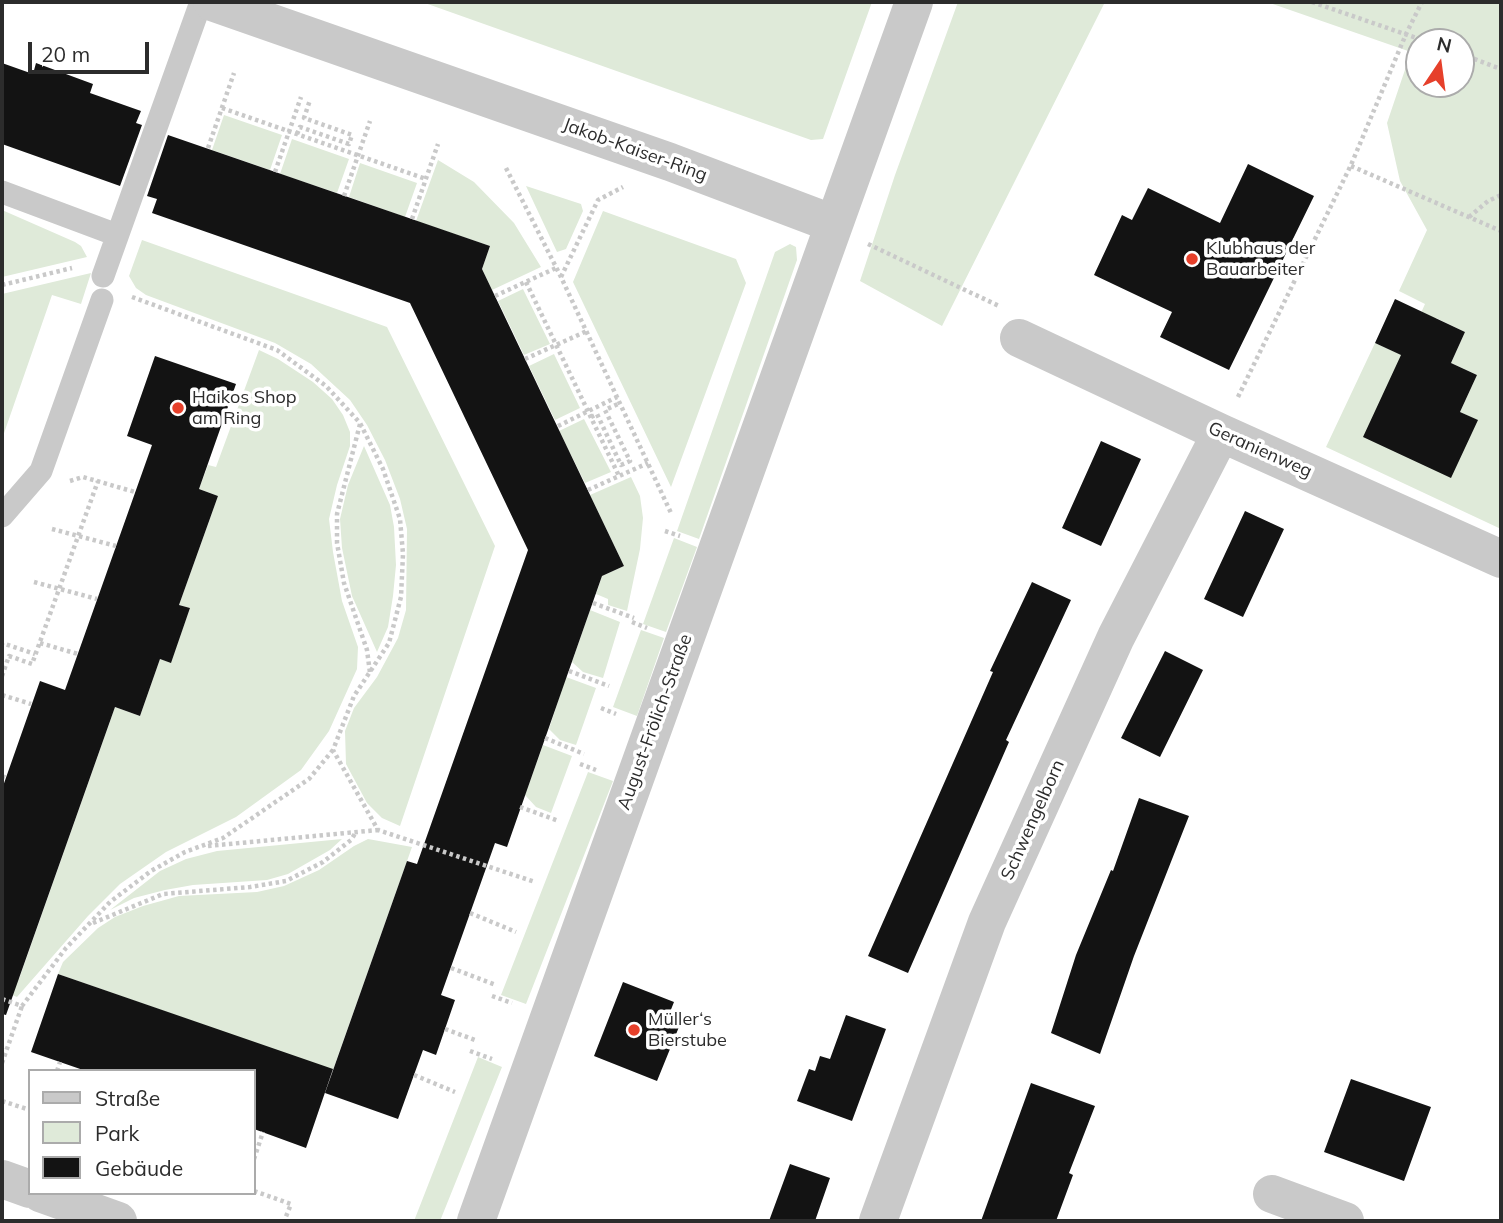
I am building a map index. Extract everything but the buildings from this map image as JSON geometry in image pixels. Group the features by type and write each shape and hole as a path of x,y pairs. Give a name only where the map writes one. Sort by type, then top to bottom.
{"street":[{"name":"Jakob-Kaiser-Ring","path":"212,2 670,162 834,223"},
{"path":"834,223 914,2"},
{"name":"August-Frölich-Straße","path":"476,1221 834,223"},
{"name":"Geranienweg","path":"1019,338 1221,433 1501,559"},
{"name":"Schwengelborn","path":"878,1221 986,922 1116,637 1221,433"},
{"path":"2,1179 28,1188"},
{"path":"1272,1194 1346,1221"},
{"path":"46,1195 118,1221"}],"lane":[{"path":"106,268 201,2"},
{"path":"2,192 117,235"},
{"path":"2,516 41,471 102,300"}],"path":[{"path":"1312,2 1405,34"},
{"path":"1409,28 1422,2"},
{"path":"1221,433 1351,165 1405,36"},
{"path":"1475,59 1501,69"},
{"path":"208,148 234,73"},
{"path":"275,172 301,97"},
{"path":"297,134 300,127 349,144 352,135 304,118 310,100"},
{"path":"222,108 426,179"},
{"path":"344,196 370,121"},
{"path":"412,219 438,144"},
{"path":"561,277 598,200 670,162"},
{"path":"1351,165 1501,231"},
{"path":"506,168 587,331 671,513"},
{"path":"1469,217 1488,201 1501,195"},
{"path":"834,223 861,241 1028,320 1019,338"},
{"path":"2,285 106,268"},
{"path":"495,296 556,268"},
{"path":"526,282 619,476"},
{"path":"2,1063 22,1006 66,948 110,902 151,871 198,847 223,838 309,779 333,750 354,696 389,643 401,597 403,554 400,519 383,469 360,423 326,386 277,350 129,296"},
{"path":"525,359 587,331"},
{"path":"558,426 617,397"},
{"path":"591,417 597,414 621,466 630,461 605,410 620,403"},
{"path":"360,423 337,513 337,543 344,583 367,650 370,673"},
{"path":"588,490 648,463"},
{"path":"69,481 83,477 135,492"},
{"path":"2,676 9,656 32,664 98,481"},
{"path":"52,529 116,546"},
{"path":"34,582 97,599"},
{"path":"593,603 634,618"},
{"path":"40,643 78,654"},
{"path":"2,645 35,654"},
{"path":"569,671 609,686"},
{"path":"2,695 32,704"},
{"path":"545,738 584,754"},
{"path":"333,750 378,830"},
{"path":"520,807 559,821"},
{"path":"198,847 378,830 535,882"},
{"path":"89,925 163,894 250,887 286,881 323,862 356,832"},
{"path":"470,913 516,932"},
{"path":"451,968 496,985"},
{"path":"2,999 22,1006"},
{"path":"445,1029 475,1040"},
{"path":"58,1069 60,1062"},
{"path":"414,1075 455,1092"},
{"path":"2,1101 28,1109"},
{"path":"256,1153 263,1132"},
{"path":"256,1192 291,1204 285,1219"}],"green space":[{"path":"422,2 872,2 823,139 811,140"},
{"path":"958,2 1105,2 942,326 860,281 895,175"},
{"path":"1267,2 1501,2 1501,529 1326,447 1375,343 1402,355 1425,304 1399,291 1427,230 1400,181 1387,123 1405,70 1405,98 1475,98 1475,28 1405,28 1405,50","holes":["1436,318 1465,332 1451,363 1477,375 1460,412 1477,420 1364,437"]},
{"path":"224,115 282,135 270,170 212,150"},
{"path":"292,139 349,159 337,193 280,174"},
{"path":"438,160 474,182 514,223 541,267 492,290 482,269 490,246 416,221"},
{"path":"360,163 417,183 405,217 349,197"},
{"path":"526,186 581,204 583,211 566,249 557,252"},
{"path":"2,210 75,242 81,246 87,257 2,277"},
{"path":"603,211 736,259 746,283 671,487 573,282"},
{"path":"142,240 387,327 495,546 400,826 382,818 367,803 346,764 345,731 354,708 377,677 398,638 406,610 407,529 400,499 385,460 350,400 311,364 275,343 146,295 136,288 129,276"},
{"path":"790,244 796,247 797,260 699,539 677,531 775,252"},
{"path":"91,273 81,304 52,295 2,439 2,294"},
{"path":"523,289 550,344 524,355 498,301"},
{"path":"259,350 313,382 332,399 350,432 350,446 329,519 342,601 358,647 357,669 329,731 301,770 236,817 166,852 120,884 17,997 2,991 2,974 19,979 115,707 140,716 160,659 171,662 190,608 179,605 218,496 199,489 208,465 216,467"},
{"path":"554,354 580,408 555,420 529,366"},
{"path":"584,419 611,472 585,483 559,431"},
{"path":"364,446 390,505 394,527 396,565 393,596 388,627 377,652 352,596 342,548 340,519 348,485"},
{"path":"631,477 640,496 643,518 640,549 627,611 608,605 608,599 596,594 602,576 624,566 590,495"},
{"path":"674,538 697,547 666,632 643,624"},
{"path":"590,610 620,622 603,678 583,672 572,662"},
{"path":"641,630 664,638 637,716 613,707"},
{"path":"566,677 596,688 576,745 560,740 549,729"},
{"path":"543,745 572,756 551,813 536,807 525,795"},
{"path":"588,772 613,781 526,1004 501,995"},
{"path":"342,839 330,850 288,874 267,880 193,885 165,890 134,898 110,910 160,871 186,859 217,851"},
{"path":"368,839 412,847 333,1070 58,974 63,962 98,928 115,917 179,896 257,892 284,886 319,870"},
{"path":"478,1057 502,1067 440,1221 414,1221"}],"place":[{"name":"Klubhaus der Bauarbeiter","path":"1192,259"},
{"name":"Haikos Shop am Ring","path":"178,408"},
{"name":"Müller‘s Bierstube","path":"634,1030"}]}
